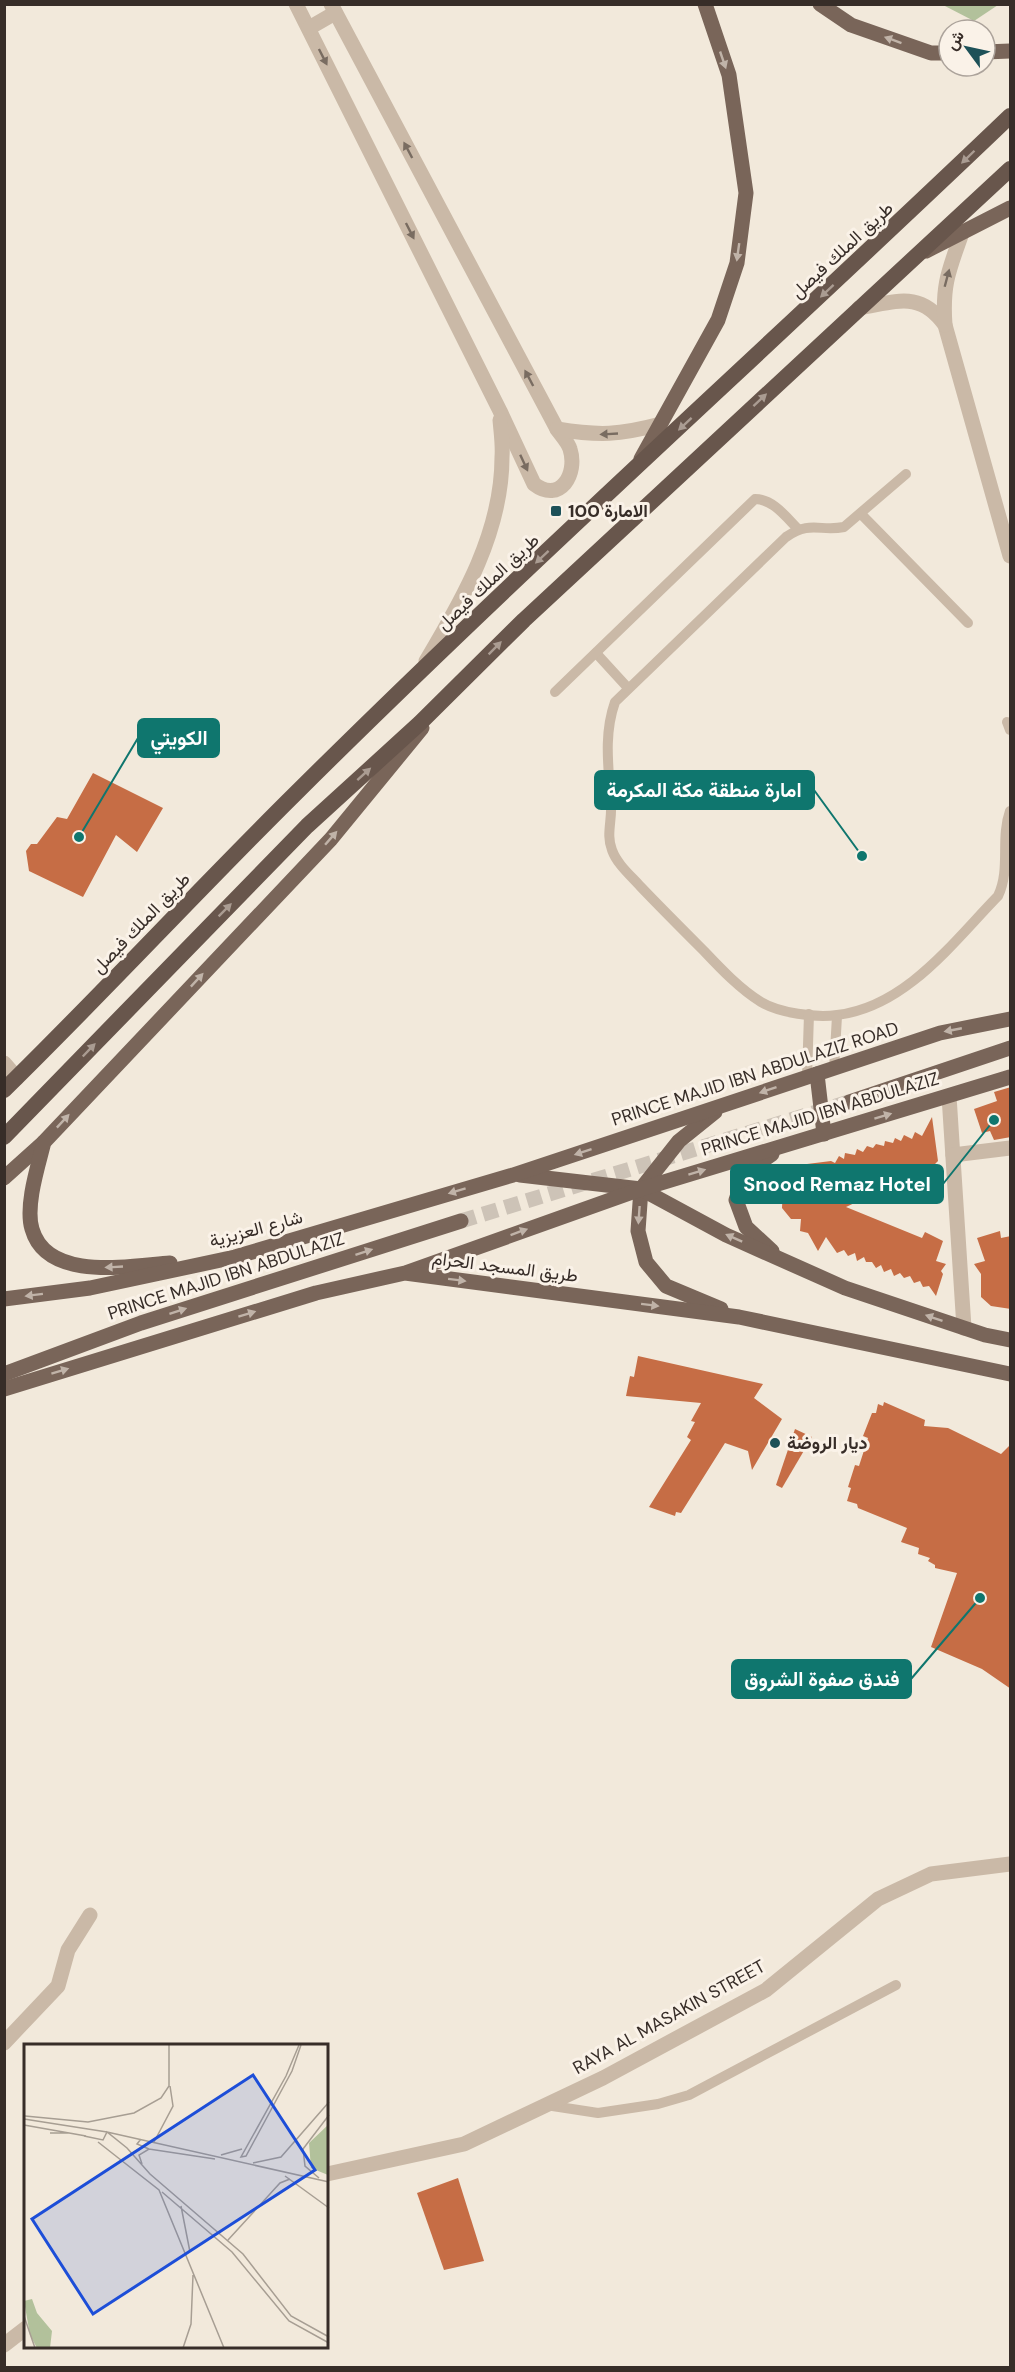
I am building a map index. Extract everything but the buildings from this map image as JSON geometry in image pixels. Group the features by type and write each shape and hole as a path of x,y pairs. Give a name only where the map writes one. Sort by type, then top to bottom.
{"highway":[{"name":"طريق الملك فيصل","path":"4,1090 296,793 1011,116"},
{"path":"4,1137 307,826 420,723 533,612 1011,169"}],"main road":[{"path":"635,471 718,320 737,263 746,193 729,75 705,4"},
{"path":"820,4 852,25 931,53 937,53"},
{"path":"915,257 1011,208"},
{"path":"4,1179 44,1142 331,838 454,690"},
{"name":"PRINCE MAJID IBN ABDULAZIZ ROAD","path":"513,1175 940,1033 1011,1019"},
{"name":"PRINCE MAJID IBN ABDULAZIZ","path":"849,1102 1011,1048"},
{"path":"812,1076 824,1134"},
{"name":"PRINCE MAJID IBN ABDULAZIZ","path":"405,1273 641,1189 1011,1077"},
{"path":"722,1106 679,1141 641,1189 638,1231 646,1262 666,1286 739,1317"},
{"path":"44,1142 32,1190 32,1229 43,1250 68,1264 107,1268 236,1257"},
{"path":"781,1259 746,1227 736,1200 745,1173 784,1146"},
{"path":"513,1175 641,1189 726,1235 845,1288 964,1328 1011,1340"},
{"name":"شارع العزيزية","path":"4,1299 90,1288 236,1257 513,1175"},
{"name":"PRINCE MAJID IBN ABDULAZIZ","path":"4,1374 141,1323 461,1221"},
{"name":"طريق المسجد الحرام","path":"4,1389 316,1293 405,1273 739,1317 1011,1374"}],"street":[{"path":"296,4 500,411 534,484 543,492 555,491 565,484 570,476 570,448 557,429 333,9 309,28"},
{"path":"962,233 946,278 943,298 945,325 1011,556"},
{"path":"859,308 910,300 937,314 945,325"},
{"path":"417,677 462,602 482,555 496,507 502,459 500,411"},
{"path":"557,429 590,434 613,434 661,424"},
{"path":"4,1063 17,1078"},
{"path":"949,1096 964,1328"},
{"path":"953,1155 1011,1148"},
{"name":"RAYA AL MASAKIN STREET","path":"328,2174 464,2144 603,2078 766,1990 878,1899 932,1874 1011,1864"},
{"path":"4,2043 58,1986 68,1950 90,1915"},
{"path":"4,2345 24,2330"}],"lane":[{"path":"906,474 844,527 834,529 814,526 798,529 770,552 615,702 609,718 606,741 611,808 608,830 610,848 615,858 652,899 743,989 760,1002 776,1010 837,1016 873,1006 907,986 923,973 998,896 1004,884 1004,840 1011,811"},
{"path":"555,692 755,500 764,499 798,529"},
{"path":"861,514 968,623"},
{"path":"596,652 628,688"},
{"path":"809,1014 812,1076"},
{"path":"834,1068 837,1016"},
{"path":"546,2105 598,2113 657,2104 689,2095 896,1985"}],"green space":[{"path":"943,5 998,5 978,18 968,18"}],"tunnel":[{"path":"461,1221 849,1102"}],"place":[{"name":"الامارة 100","path":"556,511"},
{"name":"الكويتي","path":"79,837"},
{"name":"امارة منطقة مكة المكرمة","path":"862,856"},
{"name":"Snood Remaz Hotel","path":"994,1120"},
{"name":"ديار الروضة","path":"775,1443"},
{"name":"فندق صفوة الشروق","path":"980,1598"}]}
